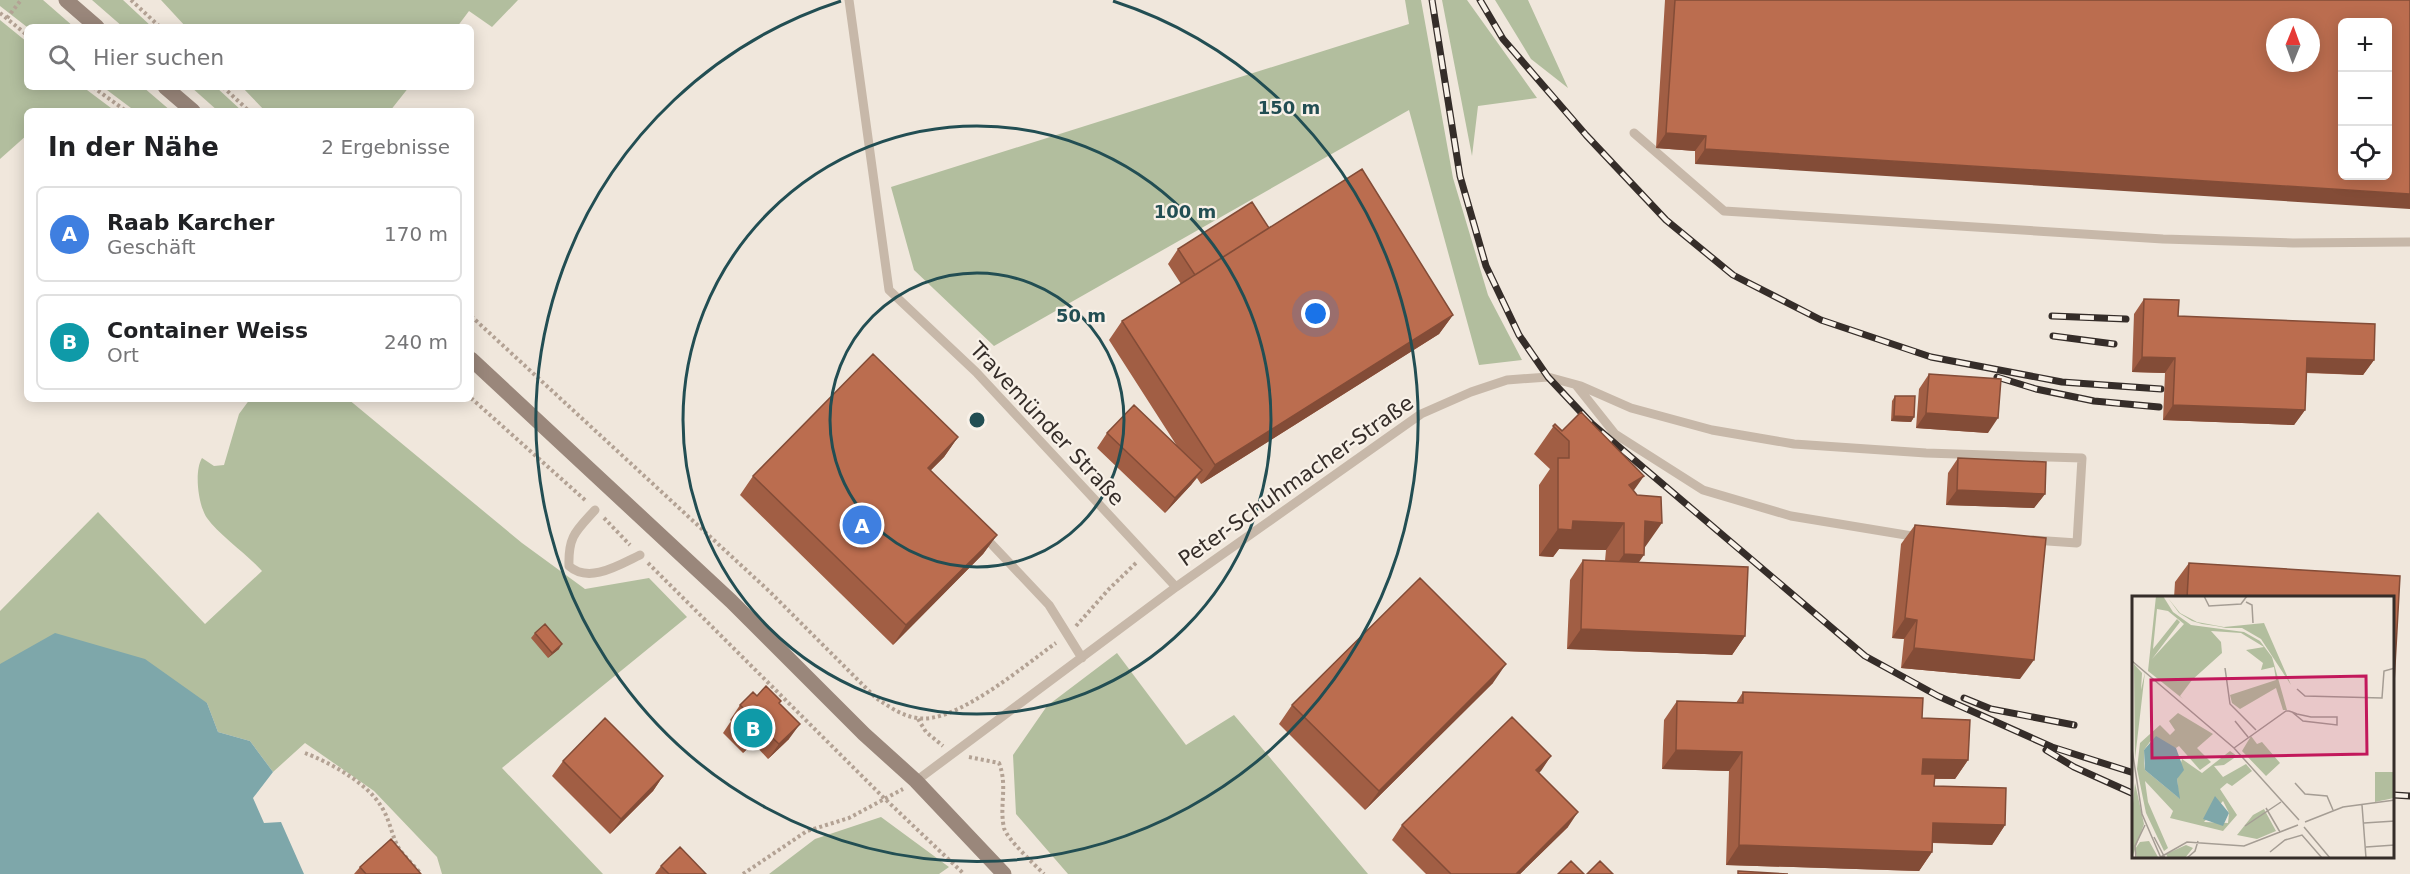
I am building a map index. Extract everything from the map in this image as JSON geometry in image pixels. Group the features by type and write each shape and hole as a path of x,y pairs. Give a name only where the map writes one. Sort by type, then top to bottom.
{"main road":[{"path":"66,0 94,24"},
{"path":"168,90 190,108"},
{"path":"474,362 723,593 864,734 916,781 1004,874"}],"lane":[{"name":"Travemünder Straße","path":"849,0 889,290 976,372 1176,587"},
{"path":"1634,134 1724,211 2163,239 2293,243 2410,242"},
{"name":"Peter-Schuhmacher-Straße","path":"916,781 1176,587 1421,414 1471,392 1507,380 1548,377 1576,385 1631,408 1712,430 1794,444 1926,453 2082,458 2077,543 2019,540"},
{"path":"1576,385 1615,434 1702,490 1791,516 1927,539"},
{"path":"595,510 578,528 568,547 569,566 577,573 590,574 617,566 640,555"},
{"path":"971,522 1049,605 1082,658"}],"path":[{"path":"6,18 21,0"},
{"path":"131,0 157,24"},
{"path":"0,13 24,33"},
{"path":"97,90 122,108"},
{"path":"227,90 246,108"},
{"path":"474,319 769,591 876,698 896,710 918,718 935,718 955,711 986,693 1069,634 1109,589 1145,555"},
{"path":"474,401 595,510 884,798 964,874"},
{"path":"918,718 936,742 955,754 999,763 1004,776 1002,810 1005,830 1044,874"},
{"path":"305,753 327,761 342,771 380,803 391,824 398,846 421,874"},
{"path":"743,874 807,831 849,818 916,781"}],"green space":[{"path":"0,0 43,0 71,24 24,25 0,6"},
{"path":"92,0 123,0 149,24 120,24"},
{"path":"161,0 518,0 492,27 469,11 459,24 183,24"},
{"path":"1405,0 1421,0 1453,178 1488,295 1522,360 1479,365 1409,110 994,346 914,270 891,187 1409,24"},
{"path":"1442,0 1467,0 1537,98 1478,106 1472,156"},
{"path":"1495,0 1528,0 1568,88 1531,59"},
{"path":"0,20 24,40 24,90 87,90 111,108 24,108 24,138 0,159"},
{"path":"107,90 146,90 168,108 131,108"},
{"path":"194,90 219,90 239,108 215,108"},
{"path":"245,90 407,90 392,108 262,108"},
{"path":"248,402 352,402 522,543 585,589 649,578 687,617 502,768 603,874 442,874 437,857 374,791 305,743 273,772 250,741 218,732 207,703 0,664 0,611 98,512 205,624 262,571 207,518 201,505 198,488 198,471 202,458 214,466 224,465 239,414"},
{"path":"1117,653 1186,745 1234,715 1368,874 1068,874 1016,814 1013,755 1047,706"},
{"path":"881,817 949,867 939,874 769,874 815,839"}],"water":[{"path":"55,633 145,659 207,703 218,732 250,741 273,772 253,798 264,823 281,822 304,874 0,874 0,664"}],"building":[{"path":"1675,0 2410,0 2410,194 1705,149 1706,136 1666,133"},
{"path":"1362,169 1453,315 1215,465 1122,321"},
{"path":"1252,202 1269,228 1195,275 1178,249"},
{"path":"2144,299 2179,300 2178,316 2375,324 2374,360 2307,358 2305,410 2173,405 2175,358 2142,357"},
{"path":"873,354 958,437 928,468 997,535 906,625 753,476"},
{"path":"1929,374 2001,379 1998,418 1926,413"},
{"path":"1895,396 1915,396 1914,417 1894,416"},
{"path":"1134,405 1202,470 1175,498 1107,433"},
{"path":"1581,412 1644,476 1629,485 1637,495 1661,497 1662,523 1645,521 1644,555 1624,554 1624,523 1573,521 1572,530 1558,529 1558,458 1569,458 1569,441 1553,426 1555,424 1562,431"},
{"path":"1958,458 2046,462 2045,494 1957,490"},
{"path":"1915,525 2046,538 2034,660 1914,648 1917,620 1905,618"},
{"path":"1583,560 1748,567 1745,636 1581,629"},
{"path":"2189,563 2400,576 2395,665 2395,596 2187,596"},
{"path":"1420,578 1506,664 1379,791 1292,705"},
{"path":"545,624 562,644 552,653 535,633"},
{"path":"766,686 800,724 779,744 763,729 753,738 733,718 743,708 740,705 753,692 757,696"},
{"path":"1743,692 1923,698 1922,718 1970,720 1968,760 1923,759 1922,774 1935,774 1934,786 2006,788 2005,825 1933,823 1932,852 1739,845 1742,752 1676,750 1677,701 1743,703"},
{"path":"1512,717 1551,756 1536,770 1578,812 1516,874 1451,874 1402,825"},
{"path":"605,718 663,776 621,819 563,761"},
{"path":"391,839 421,874 366,874 360,867"},
{"path":"680,847 706,874 669,874 661,866"},
{"path":"1571,861 1584,874 1558,874"},
{"path":"1600,861 1613,874 1587,874"},
{"path":"1738,871 1788,874 1738,874"}],"railway":[{"path":"1432,0 1460,176 1486,266 1519,335 1548,377 1592,424 1865,656 1938,696 2052,747 2132,772"},
{"path":"1480,0 1503,39 1586,135 1666,220 1733,275 1821,320 1931,357 2062,382 2161,389"},
{"path":"2052,316 2126,319"},
{"path":"2053,336 2114,344"},
{"path":"1997,377 2036,389 2094,401 2159,407"},
{"path":"1964,698 1991,709 2074,725"},
{"path":"2046,750 2074,767 2132,793"},
{"path":"2395,795 2410,796"}],"place":[{"name":"Raab Karcher","path":"862,525"},
{"name":"Container Weiss","path":"753,728"}]}
